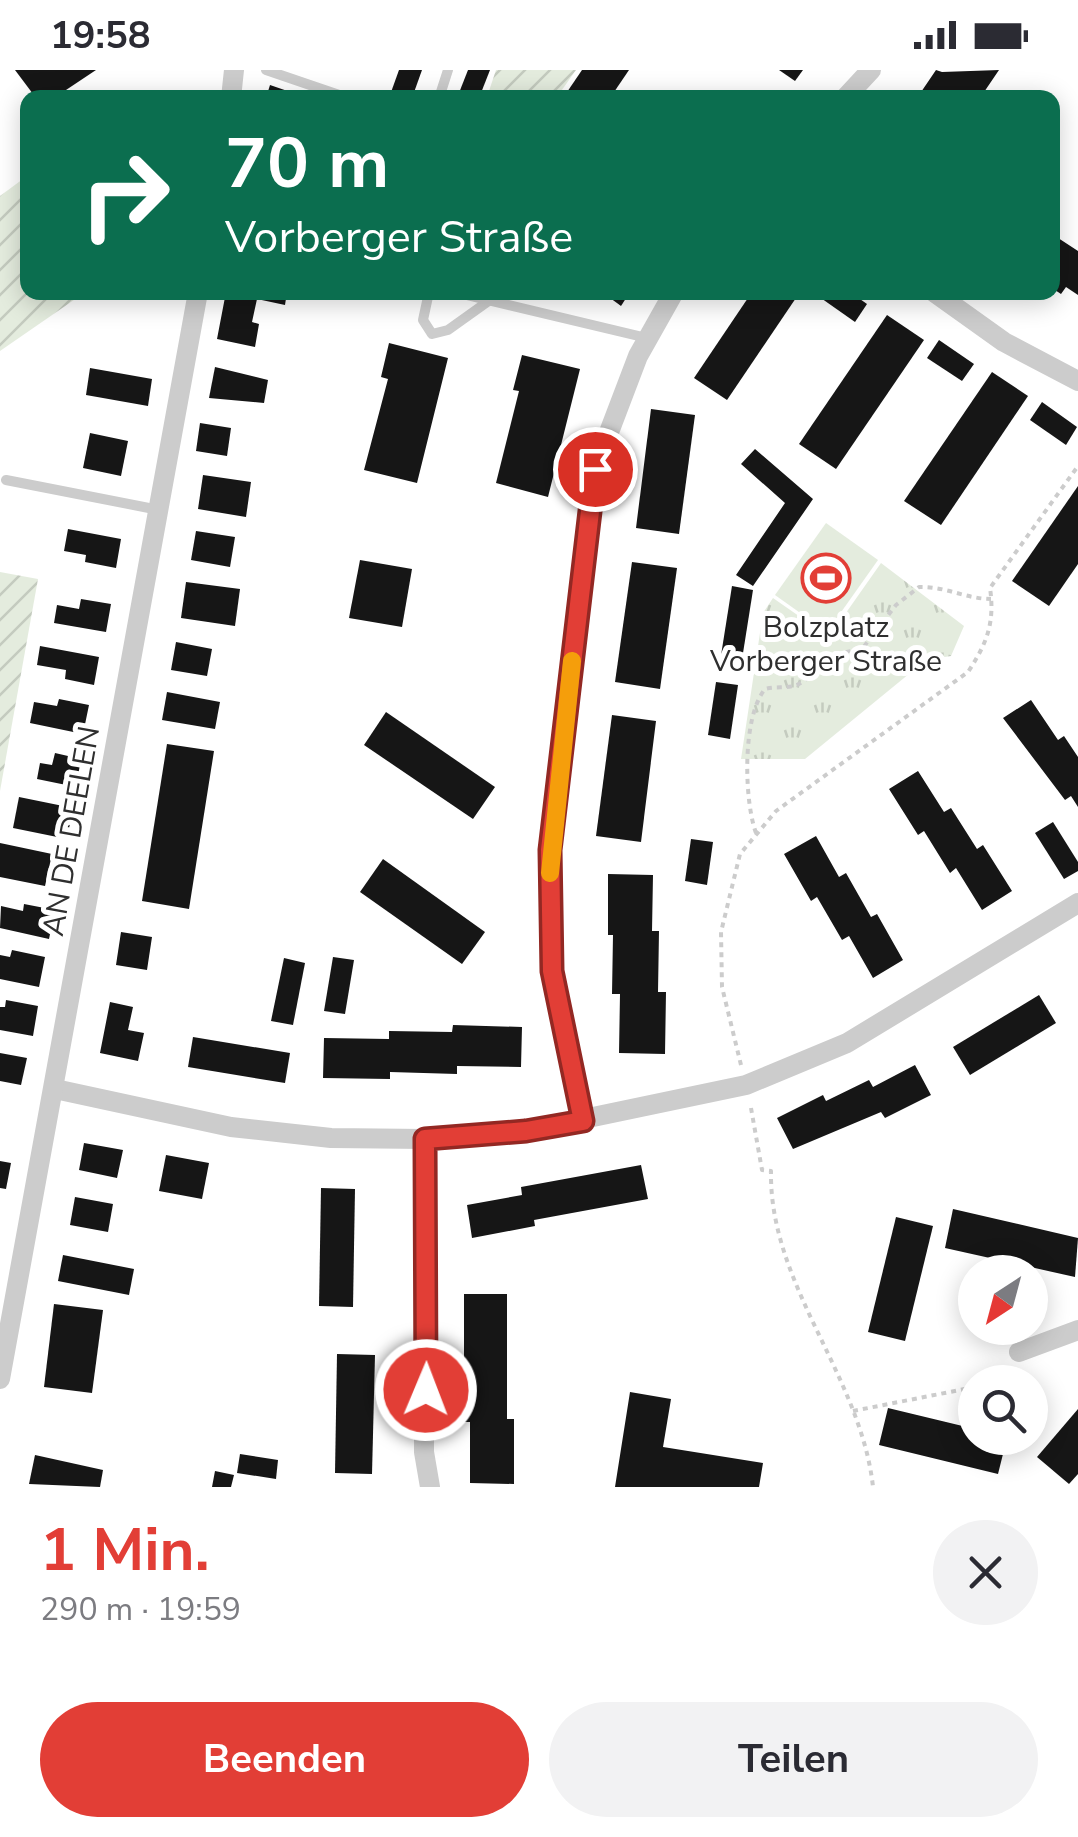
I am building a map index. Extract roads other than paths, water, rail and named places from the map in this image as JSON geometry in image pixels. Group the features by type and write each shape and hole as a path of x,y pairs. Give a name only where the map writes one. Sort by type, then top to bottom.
{"street":[{"path":"852,90 871,70"},
{"name":"AN DE DEELEN","path":"0,1379 197,300"},
{"path":"583,1121 552,971 550,850 595,469 647,338 669,300"},
{"path":"945,300 1004,342 1078,381"},
{"path":"55,1089 231,1127 330,1138 425,1139 526,1131 583,1121 746,1085 847,1043 1078,903"},
{"path":"425,1139 424,1452 430,1487"},
{"path":"1019,1352 1078,1330"}],"lane":[{"path":"266,70 325,90"},
{"path":"428,300 424,320 432,334 448,330 490,300 647,338"},
{"path":"6,480 160,510"}],"place":[{"name":"Bolzplatz Vorberger Straße","path":"826,578"}]}
